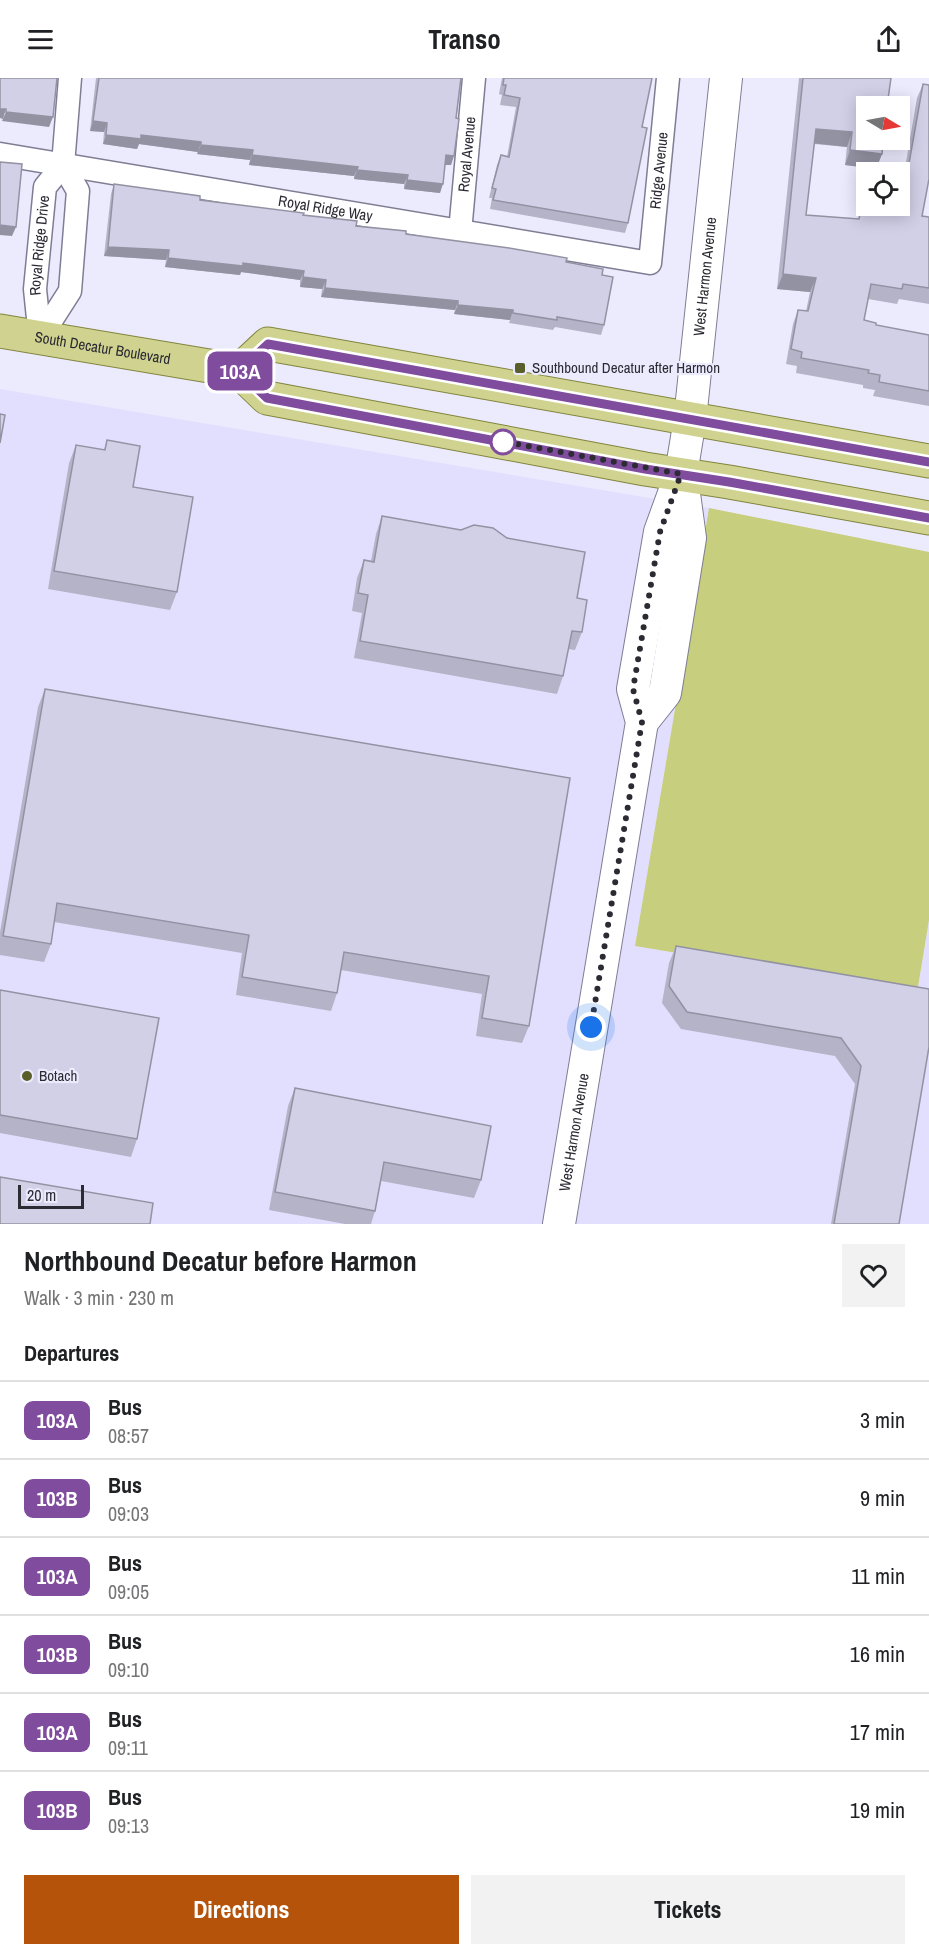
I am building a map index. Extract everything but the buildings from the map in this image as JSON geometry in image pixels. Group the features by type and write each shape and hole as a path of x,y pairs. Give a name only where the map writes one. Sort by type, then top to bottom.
{"main road":[{"name":"West Harmon Avenue","path":"559,1224 642,722 633,689 660,532 681,474 690,419 726,78"},
{"name":"South Decatur Boulevard","path":"0,331 239,371"},
{"path":"929,462 268,344 239,371 267,398 929,518"}],"street":[{"path":"63,165 70,78"},
{"name":"Royal Avenue","path":"460,232 474,78"},
{"name":"Ridge Avenue","path":"650,263 668,78"},
{"name":"Royal Ridge Way","path":"0,154 650,263"},
{"name":"Royal Ridge Drive","path":"63,165 78,191 70,291 40,338 35,289 45,187 63,165"}],"shaded area":[{"path":"0,389 709,508 635,946 917,993 929,920 929,1224 0,1224"}],"green space":[{"path":"709,508 929,552 929,920 917,993 635,946"}],"bus line":[{"name":"103A","path":"929,462 268,344 239,371 267,398 645,469 929,518"}],"place":[{"name":"Southbound Decatur after Harmon","path":"520,368"},
{"name":"Botach","path":"27,1076"}],"route":[{"path":"503,442 500,441 681,474 660,532 633,689 642,722 591,1027"}]}
